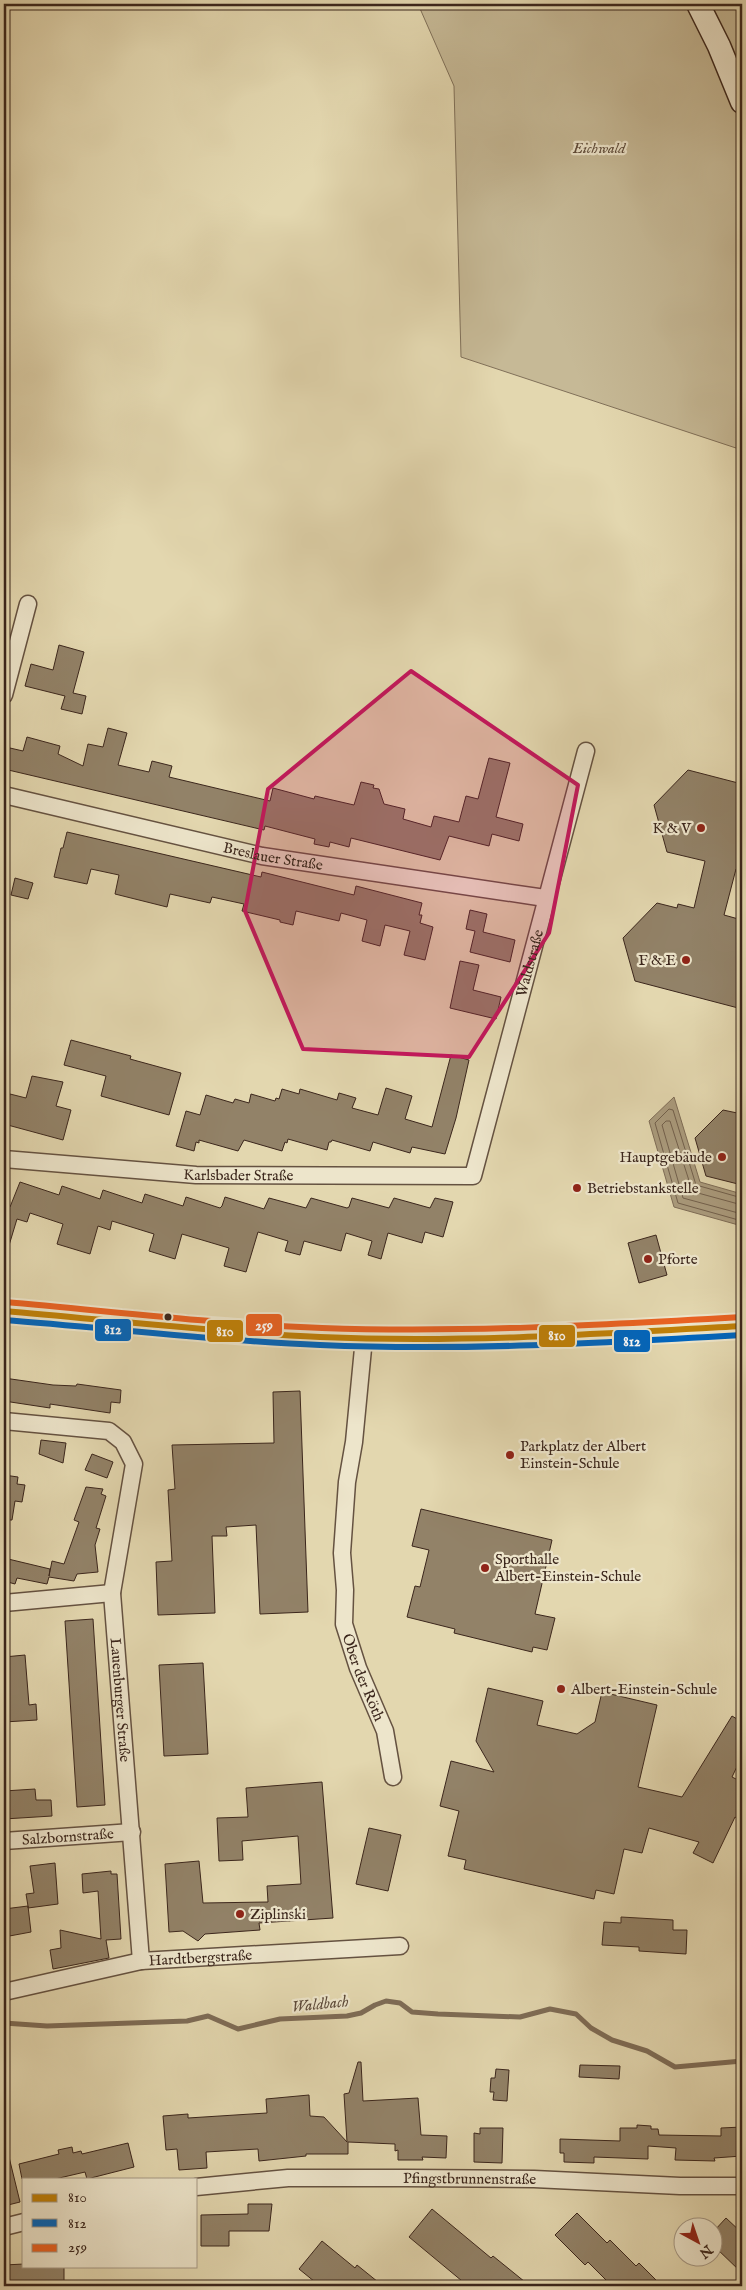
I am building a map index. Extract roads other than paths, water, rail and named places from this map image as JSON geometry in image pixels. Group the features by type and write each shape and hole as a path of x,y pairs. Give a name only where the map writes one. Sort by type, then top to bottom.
{"street":[{"path":"698,4 719,46 742,102"},
{"path":"4,695 28,604"},
{"name":"Waldstraße","path":"473,1176 545,898 586,751"},
{"name":"Breslauer Straße","path":"4,795 262,856 545,898"},
{"name":"Karlsbader Straße","path":"4,1159 196,1175 473,1176"},
{"path":"4,1311 180,1327 364,1338 631,1332 742,1326"},
{"name":"Ober der Röth","path":"364,1338 354,1442 347,1482 342,1553 345,1590 344,1624 358,1668 385,1730 393,1777"},
{"name":"Lauenburger Straße","path":"4,1421 109,1431 123,1442 134,1464 112,1593 141,1961"},
{"path":"4,1603 112,1593"},
{"name":"Salzbornstraße","path":"4,1841 132,1832"},
{"name":"Hardtbergstraße","path":"4,1992 141,1961 400,1946"},
{"name":"Pfingstbrunnenstraße","path":"198,2187 288,2178 534,2179 680,2186 742,2186"},
{"path":"4,2227 22,2222"}],"water":[{"path":"674,1097 700,1182 742,1194 742,1226 674,1207 649,1121"}],"waterway":[{"name":"Waldbach","path":"4,2023 47,2026 187,2021 208,2016 238,2029 280,2019 347,2016 361,2013 386,2001 400,2003 412,2012 438,2014 520,2017 550,2009 576,2014 591,2028 612,2040 647,2051 675,2067 742,2061"}],"place":[{"name":"K & V","path":"701,828"},
{"name":"F & E","path":"686,960"},
{"name":"Hauptgebäude","path":"722,1157"},
{"name":"Betriebstankstelle","path":"577,1188"},
{"name":"Pforte","path":"648,1259"},
{"name":"Parkplatz der Albert Einstein-Schule","path":"510,1455"},
{"name":"Sporthalle Albert-Einstein-Schule","path":"485,1568"},
{"name":"Albert-Einstein-Schule","path":"561,1689"},
{"name":"Ziplinski","path":"240,1914"}],"park label":[{"name":"Eichwald","path":"599,148"}]}
